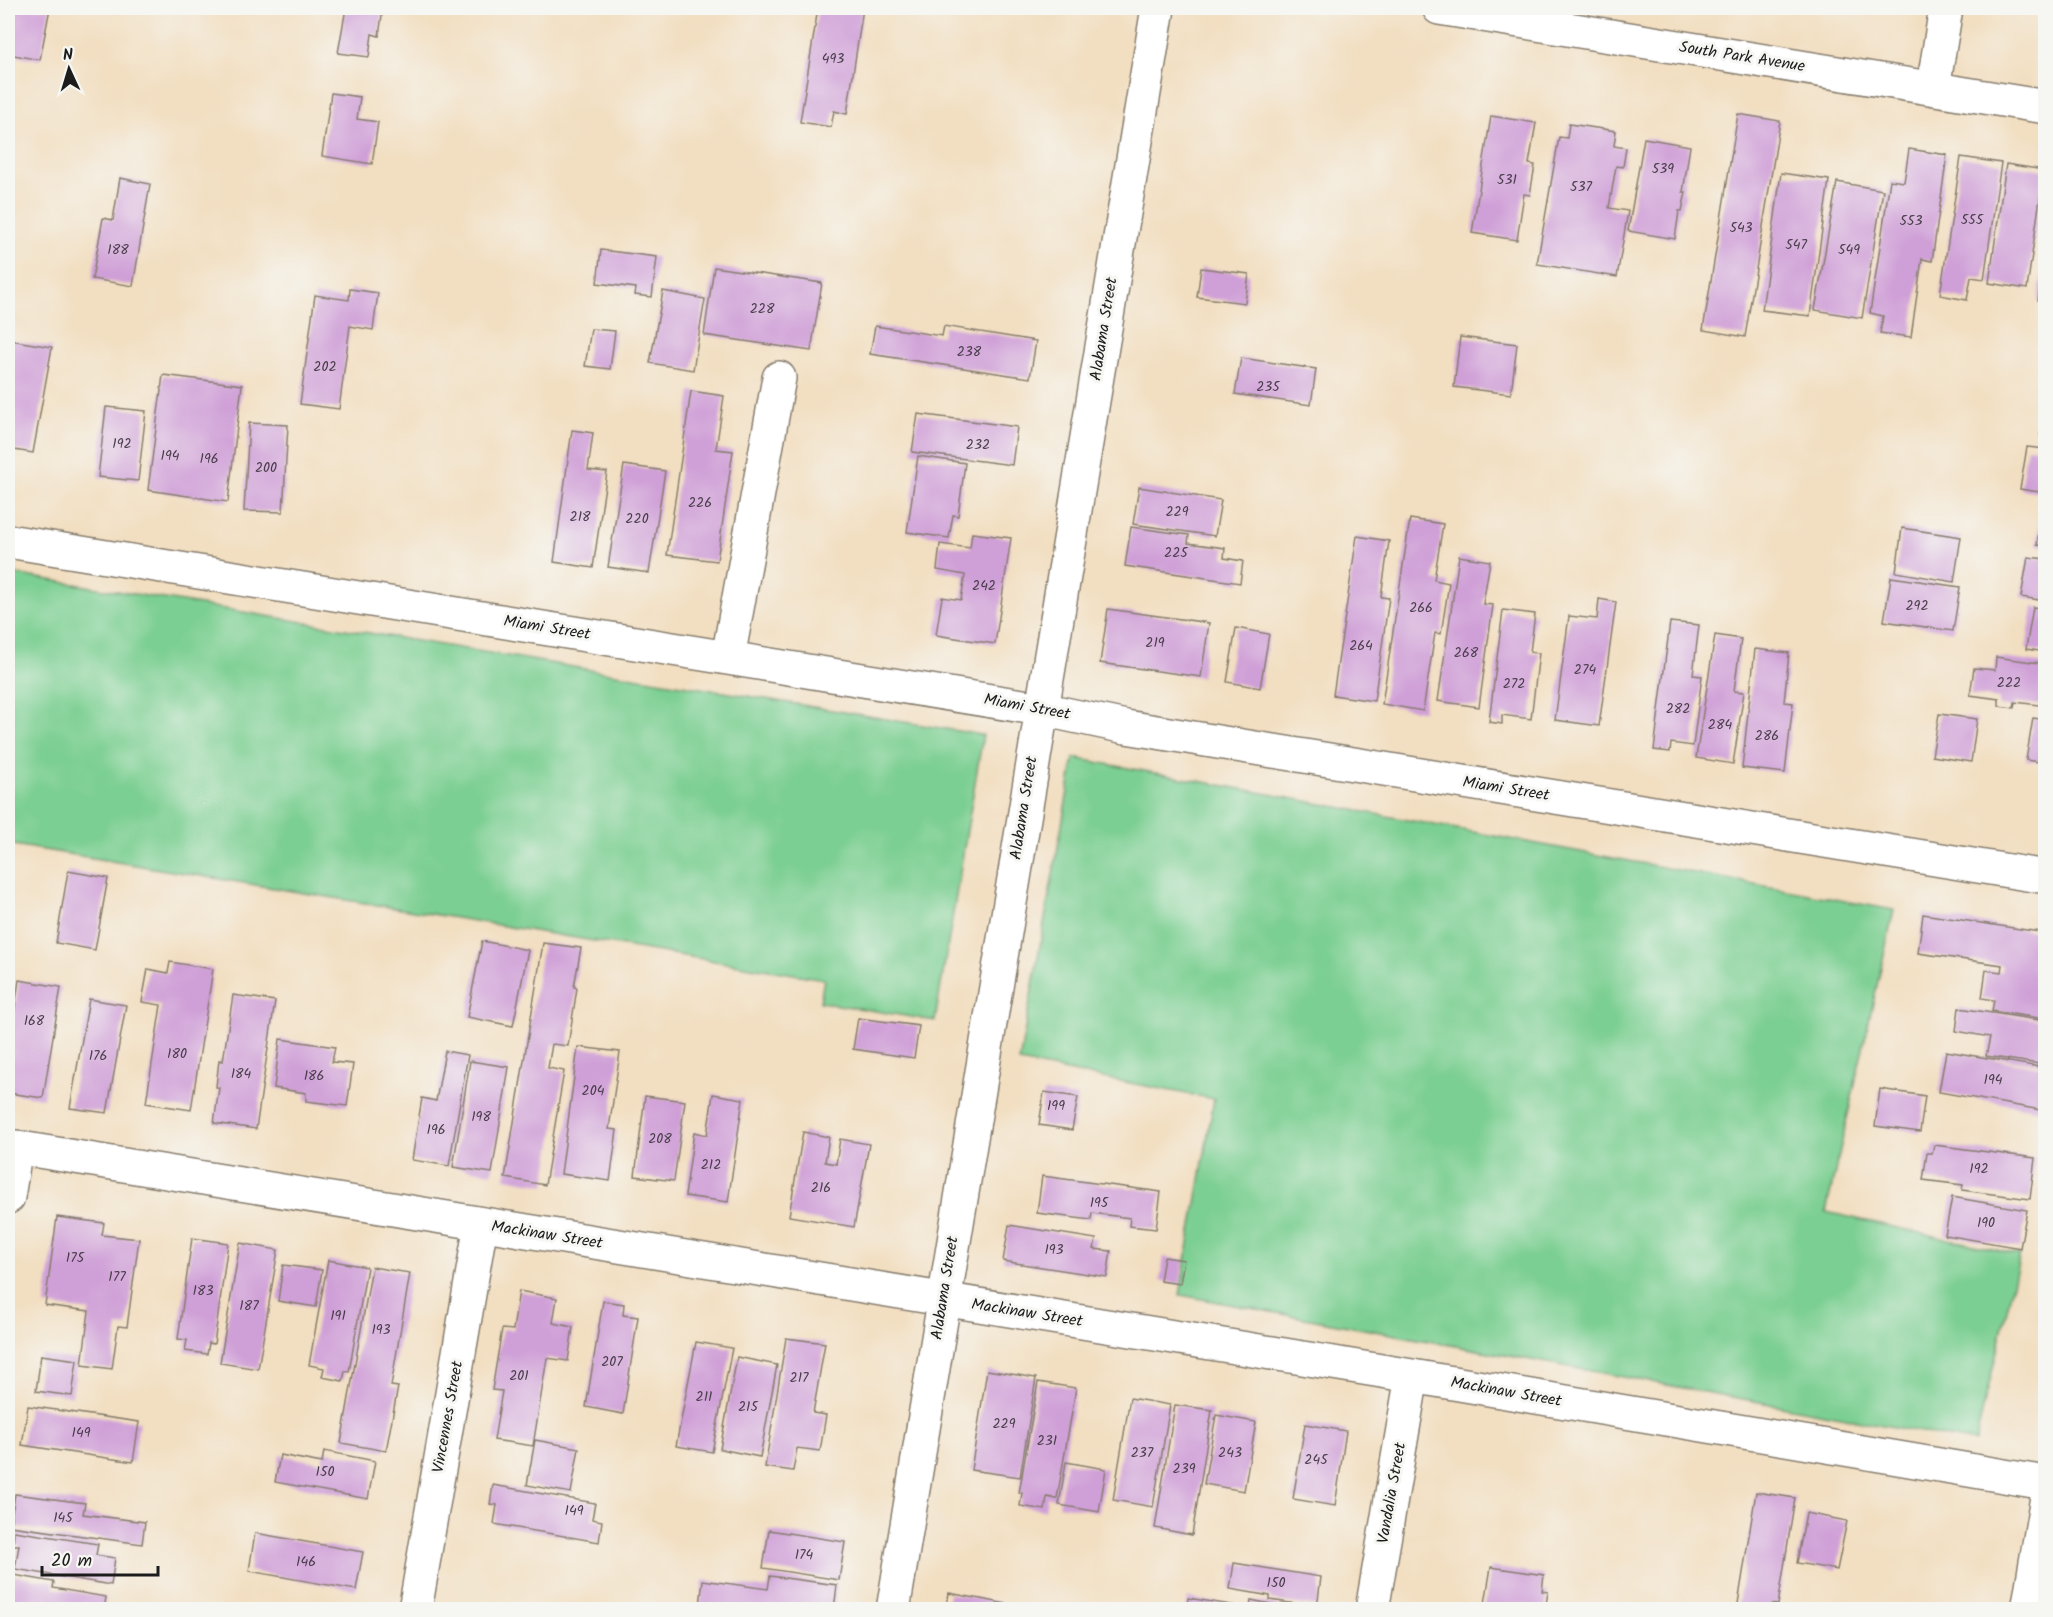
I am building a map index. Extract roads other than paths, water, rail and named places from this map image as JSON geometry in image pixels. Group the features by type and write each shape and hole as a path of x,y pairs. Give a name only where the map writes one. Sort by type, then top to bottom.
{"street":[{"name":"Alabama Street","path":"892,1610 1158,8"},
{"name":"South Park Avenue","path":"1439,8 2046,107"},
{"path":"1933,88 1946,8"},
{"path":"728,658 778,378"},
{"name":"Miami Street","path":"8,541 1041,709 1126,727 2046,877"},
{"path":"8,1197 12,1146"},
{"name":"Mackinaw Street","path":"12,1146 1412,1376 2046,1483"},
{"name":"Vincennes Street","path":"415,1610 481,1224"},
{"name":"Vandalia Street","path":"1372,1610 1412,1376"},
{"path":"2028,1610 2046,1503"}]}
